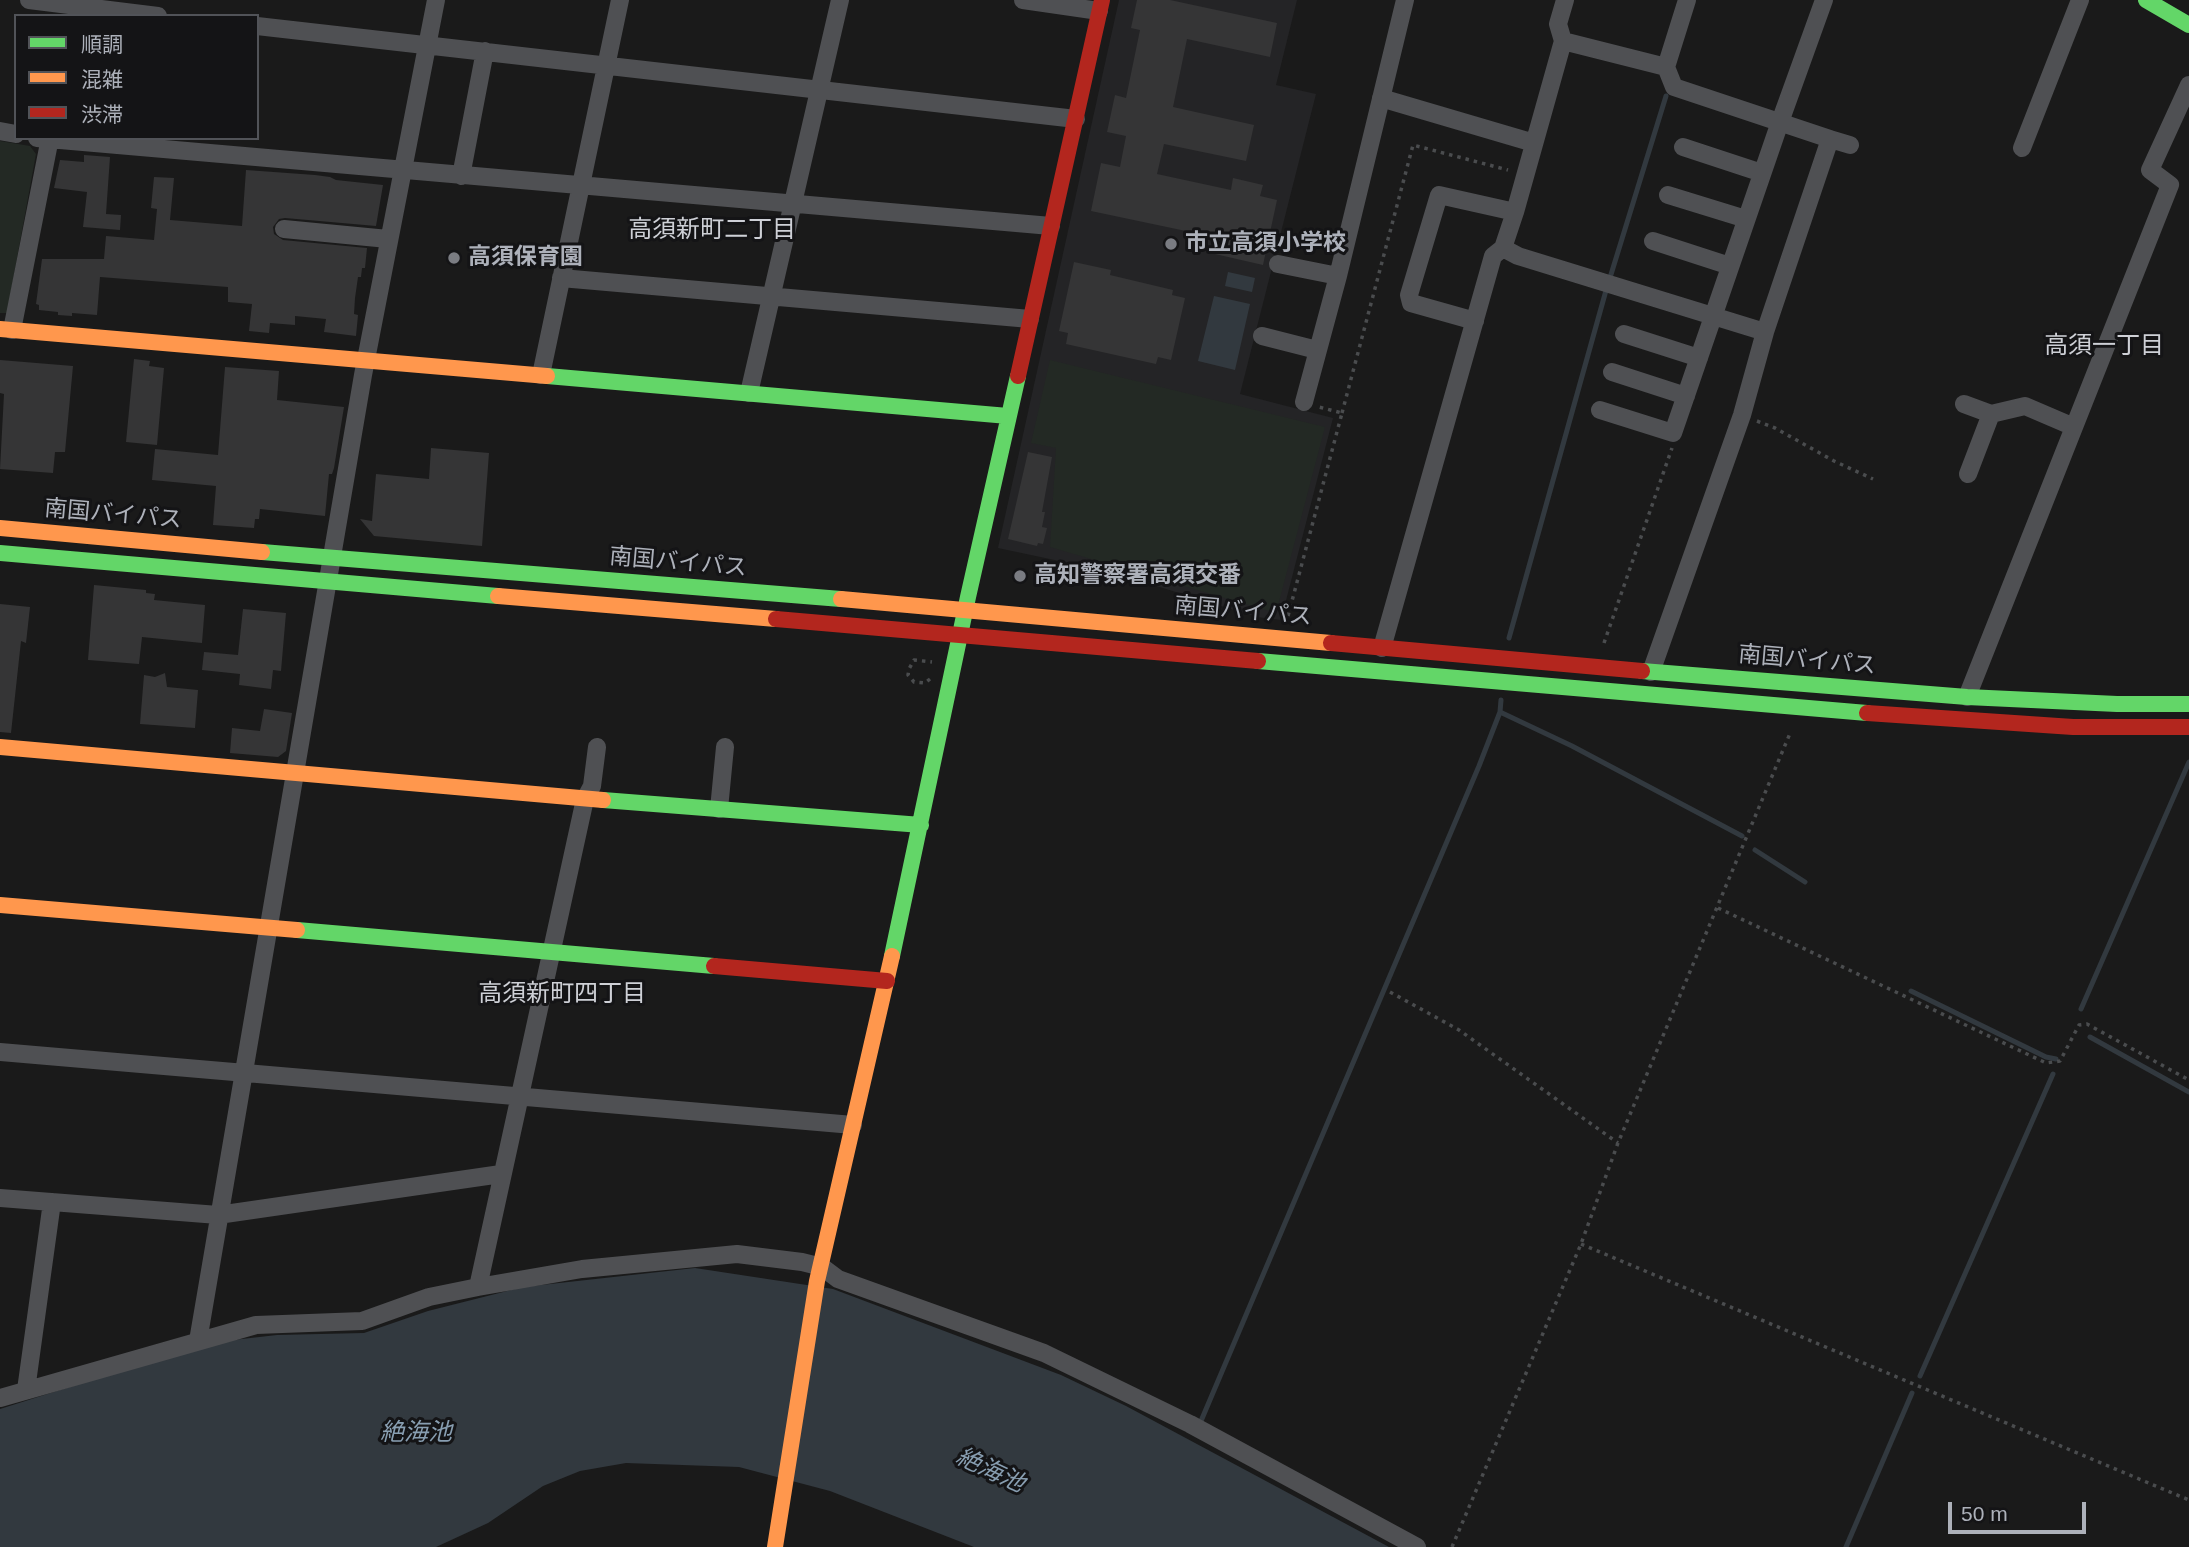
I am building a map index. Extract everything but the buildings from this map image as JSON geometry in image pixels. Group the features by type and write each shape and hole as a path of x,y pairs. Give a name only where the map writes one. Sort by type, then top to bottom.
{"main road":[{"path":"2146,0 2188,22"},
{"path":"775,1547 820,1274 887,981 1008,416 1100,5"},
{"path":"6,330 1008,416"},
{"name":"南国バイパス","path":"0,528 1967,698 2189,704"},
{"name":"南国バイパス","path":"0,553 2021,725 2189,727"},
{"path":"0,747 585,799 921,825"},
{"path":"0,905 887,981"}],"street":[{"path":"29,0 138,14"},
{"path":"198,1341 366,361 436,0"},
{"path":"541,375 620,0"},
{"path":"749,393 840,0"},
{"path":"1023,0 1100,5"},
{"path":"1304,402 1338,276 1405,0"},
{"path":"1382,648 1493,256 1503,248 1515,212 1563,41 1558,24 1565,0"},
{"path":"1687,0 1666,67 1675,87 1850,145"},
{"path":"1600,410 1673,433 1824,0"},
{"path":"2022,148 2080,0"},
{"path":"259,26 1076,119"},
{"path":"1563,41 1666,67"},
{"path":"461,176 485,51"},
{"path":"1967,698 2170,185 2150,170 2189,85"},
{"path":"1381,98 1534,143"},
{"path":"1651,672 1742,415 1765,332 1830,139"},
{"path":"6,330 45,140"},
{"path":"56,140 1051,226"},
{"path":"1683,147 1762,173"},
{"path":"1475,321 1411,303 1409,295 1439,195 1515,212"},
{"path":"1668,195 1746,219"},
{"path":"284,229 388,239"},
{"path":"1653,241 1730,266"},
{"path":"1503,248 1518,256 1765,332"},
{"path":"1278,264 1338,276"},
{"path":"561,278 1030,319"},
{"path":"1624,334 1699,358"},
{"path":"1262,336 1317,350"},
{"path":"1612,372 1686,396"},
{"path":"1964,404 1991,415 2025,406 2074,427"},
{"path":"1968,474 1991,415"},
{"path":"478,1287 585,799 592,786 597,747"},
{"path":"719,809 725,747"},
{"path":"0,1052 853,1125"},
{"path":"0,1198 218,1215 501,1174"},
{"path":"26,1390 52,1202"},
{"path":"0,1398 256,1325 362,1321 429,1297 478,1287 582,1269 737,1254 802,1262 820,1274 1044,1353 1179,1418 1417,1547"}],"path":[{"path":"1287,621 1342,413 1304,402"},
{"path":"1742,415 1775,428 1873,479"},
{"path":"1603,645 1675,439 1673,433"},
{"path":"925,661 914,660 908,675 910,680 920,684 930,679"},
{"path":"1452,1547 1581,1244 1618,1143 1795,721 1795,707"},
{"path":"1718,908 2046,1063 2060,1061 2079,1025 2087,1024 2189,1080"},
{"path":"1391,992 1459,1030 1618,1143"},
{"path":"1581,1244 2189,1500"}],"shaded area":[{"name":"市立高須小学校","path":"1119,0 1297,0 1276,85 1316,94 1240,394 1333,418 1281,620 1257,617 1111,572 998,548"},
{"path":"0,141 30,146 36,154 7,313 0,313"},
{"path":"1050,360 1325,427 1276,613 1050,547 1056,448 1031,443"}],"water":[{"path":"1228,272 1255,278 1252,292 1225,286"},
{"path":"1214,296 1250,304 1235,370 1198,361"},
{"name":"絶海池","path":"695,1268 833,1289 1061,1375 1126,1406 1389,1547 974,1547 830,1491 739,1467 626,1463 580,1471 543,1486 488,1523 436,1547 0,1547 0,1409 233,1340 277,1335 364,1333 428,1311 523,1287"}],"waterway":[{"path":"1509,638 1605,294 1666,96"},
{"path":"1201,1421 1479,766 1500,712 1501,700"},
{"path":"1500,712 1572,746 1742,836"},
{"path":"2081,1009 2189,762"},
{"path":"1755,850 1805,882"},
{"path":"1911,991 2046,1057 2056,1059"},
{"path":"2090,1037 2189,1092"},
{"path":"1920,1376 2053,1074"},
{"path":"1846,1547 1912,1393"}],"traffic: fast":[{"path":"2146,0 2189,25"},
{"path":"547,376 1008,416"},
{"path":"892,956 1018,376"},
{"path":"262,552 841,599"},
{"path":"0,553 498,596"},
{"path":"1258,661 1867,713"},
{"path":"1642,671 1967,697 2117,704 2189,704"},
{"path":"603,800 921,825"},
{"path":"297,930 714,966"}],"traffic: slow":[{"path":"0,329 547,376"},
{"path":"0,528 262,552"},
{"path":"498,596 776,619"},
{"path":"841,599 1331,643"},
{"path":"0,747 603,800"},
{"path":"0,905 297,930"},
{"path":"775,1547 817,1281 892,956"}],"traffic: jam":[{"path":"1018,376 1102,0"},
{"path":"776,619 1258,661"},
{"path":"1331,643 1642,671"},
{"path":"1867,713 2073,727 2189,727"},
{"path":"714,966 887,981"}],"place":[{"name":"市立高須小学校","path":"1171,244"},
{"name":"高須保育園","path":"454,258"},
{"name":"高知警察署高須交番","path":"1020,576"}],"district":[{"name":"高須新町二丁目","path":"712,230"},
{"name":"高須一丁目","path":"2104,346"},
{"name":"高須新町四丁目","path":"562,994"}]}
